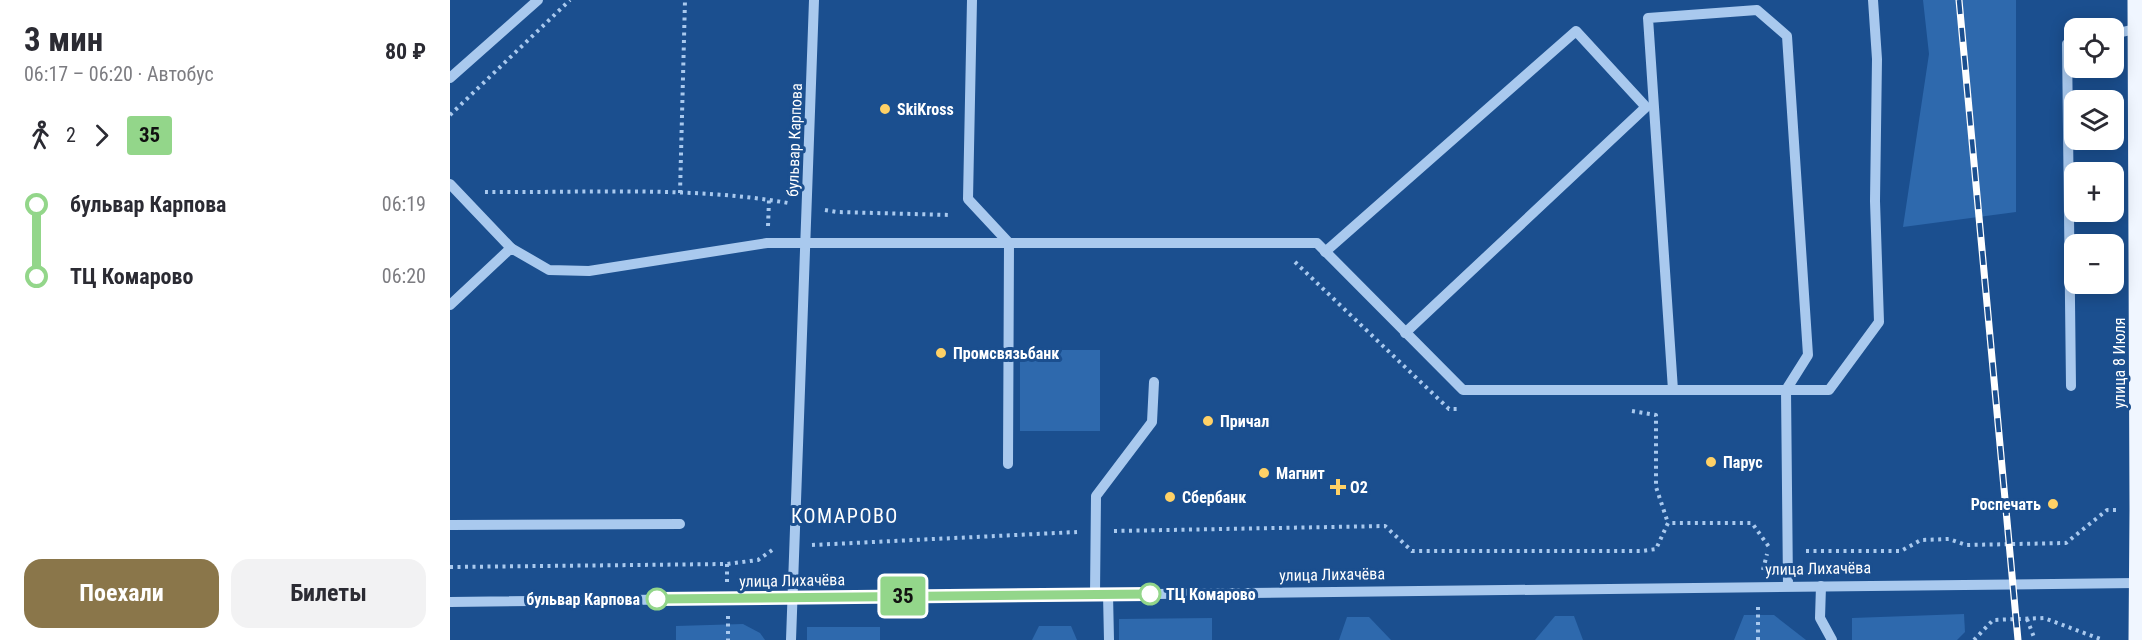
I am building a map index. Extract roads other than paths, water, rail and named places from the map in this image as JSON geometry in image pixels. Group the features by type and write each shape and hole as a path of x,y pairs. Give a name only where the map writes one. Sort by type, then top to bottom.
{"main road":[{"name":"улица 8 Июля","path":"2135,0 2139,583 2136,640"}],"street":[{"path":"450,78 538,0"},
{"name":"бульвар Карпова","path":"791,640 814,0"},
{"path":"972,0 968,199 1010,243 1008,464"},
{"path":"450,184 511,248 549,270 590,271 767,243 1317,243 1463,390 1829,390 1879,322 1875,201 1878,82 1873,0"},
{"path":"1673,390 1648,18 1757,10 1787,36 1808,355 1786,390 1788,586"},
{"path":"2124,32 2135,29"},
{"path":"1325,252 1576,31 1646,107 1405,333"},
{"path":"2067,78 2071,386"},
{"path":"450,305 511,248"},
{"path":"1095,594 1096,496 1152,422 1154,382"},
{"path":"450,525 680,524"},
{"name":"улица Лихачёва","path":"450,602 2139,583"},
{"path":"1821,586 1820,618 1832,640"},
{"path":"1108,594 1109,640"}],"railway":[{"path":"1959,0 2018,640"}],"place":[{"name":"SkiKross","path":"885,109"},
{"name":"Промсвязьбанк","path":"941,353"},
{"name":"Причал","path":"1208,421"},
{"name":"Парус","path":"1711,462"},
{"name":"Магнит","path":"1264,473"},
{"name":"O2","path":"1338,487"},
{"name":"Сбербанк","path":"1170,497"},
{"name":"Роспечать","path":"2053,504"},
{"name":"ТЦ Комарово","path":"1150,594"},
{"name":"бульвар Карпова","path":"657,599"}],"district":[{"name":"КОМАРОВО","path":"845,516"}]}
